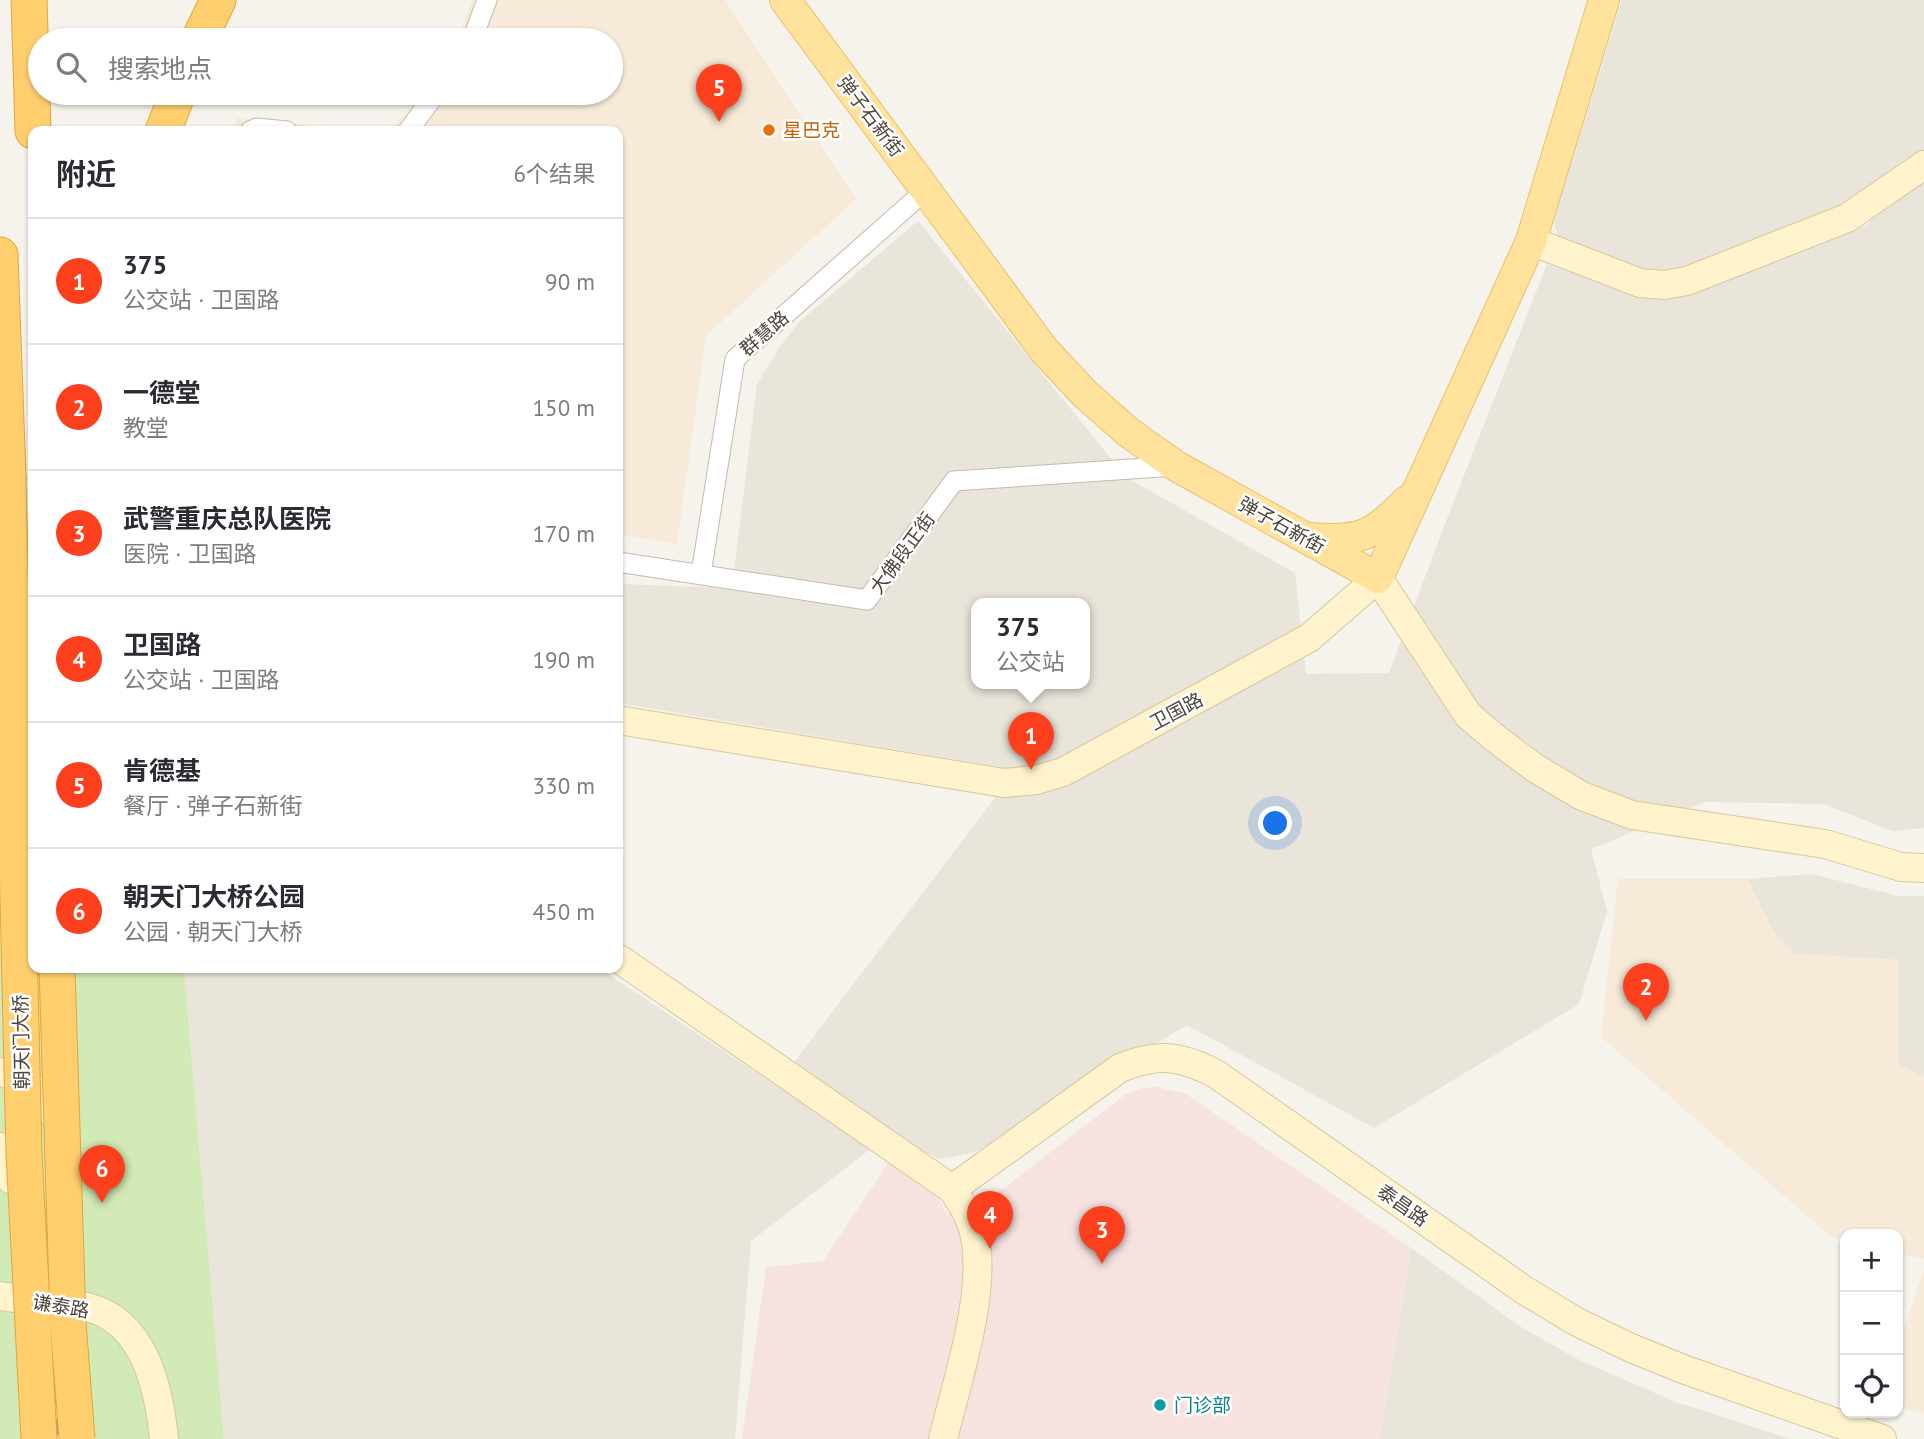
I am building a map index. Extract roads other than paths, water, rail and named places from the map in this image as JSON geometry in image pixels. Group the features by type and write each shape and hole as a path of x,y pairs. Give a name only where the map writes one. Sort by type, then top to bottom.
{"highway":[{"path":"29,0 30,28"},
{"path":"205,28 218,0"},
{"path":"32,105 33,126"},
{"path":"165,126 173,105"},
{"name":"朝天门大桥","path":"0,255 12,601 23,1127 39,1439"},
{"path":"0,522 12,601"},
{"name":"朝天门大桥","path":"57,973 68,1322 77,1439"}],"main road":[{"name":"弹子石新街","path":"785,0 1044,350 1084,393 1128,432 1176,466 1378,578"},
{"path":"1378,578 1531,241 1604,0"},
{"path":"1305,538 1340,541 1376,530 1418,489"}],"street":[{"path":"476,28 486,0"},
{"path":"412,126 427,105"},
{"path":"1531,241 1640,283 1664,285 1688,281 1847,218 1924,165"},
{"name":"群慧路","path":"701,574 735,359 926,190"},
{"name":"大佛段正街","path":"623,563 867,600 954,481 1176,466"},
{"path":"1378,578 1468,715 1535,768 1582,796 1632,814 1825,844 1901,867 1924,868"},
{"name":"卫国路","path":"623,721 1004,783 1036,780 1063,772 1309,638 1378,578"},
{"path":"623,961 952,1189 966,1210 974,1233 977,1271 976,1292 967,1338 943,1439"},
{"name":"泰昌路","path":"952,1189 1120,1068 1158,1056 1178,1059 1216,1074 1524,1290 1577,1322 1683,1369 1882,1439"},
{"path":"0,1072 26,1081 42,1096 56,1116 71,1163"},
{"path":"0,1147 10,1179"},
{"name":"谦泰路","path":"0,1296 89,1307 113,1320 133,1337 157,1387 164,1439"}],"railway":[{"path":"62,1338 71,1439"},
{"path":"51,1339 60,1439"}],"place":[{"name":"肯德基","path":"719,122"},
{"name":"星巴克","path":"769,130"},
{"name":"375","path":"1031,770"},
{"name":"一德堂","path":"1646,1021"},
{"name":"朝天门大桥公园","path":"102,1203"},
{"name":"卫国路","path":"990,1249"},
{"name":"武警重庆总队医院","path":"1102,1264"},
{"name":"门诊部","path":"1160,1405"}]}
